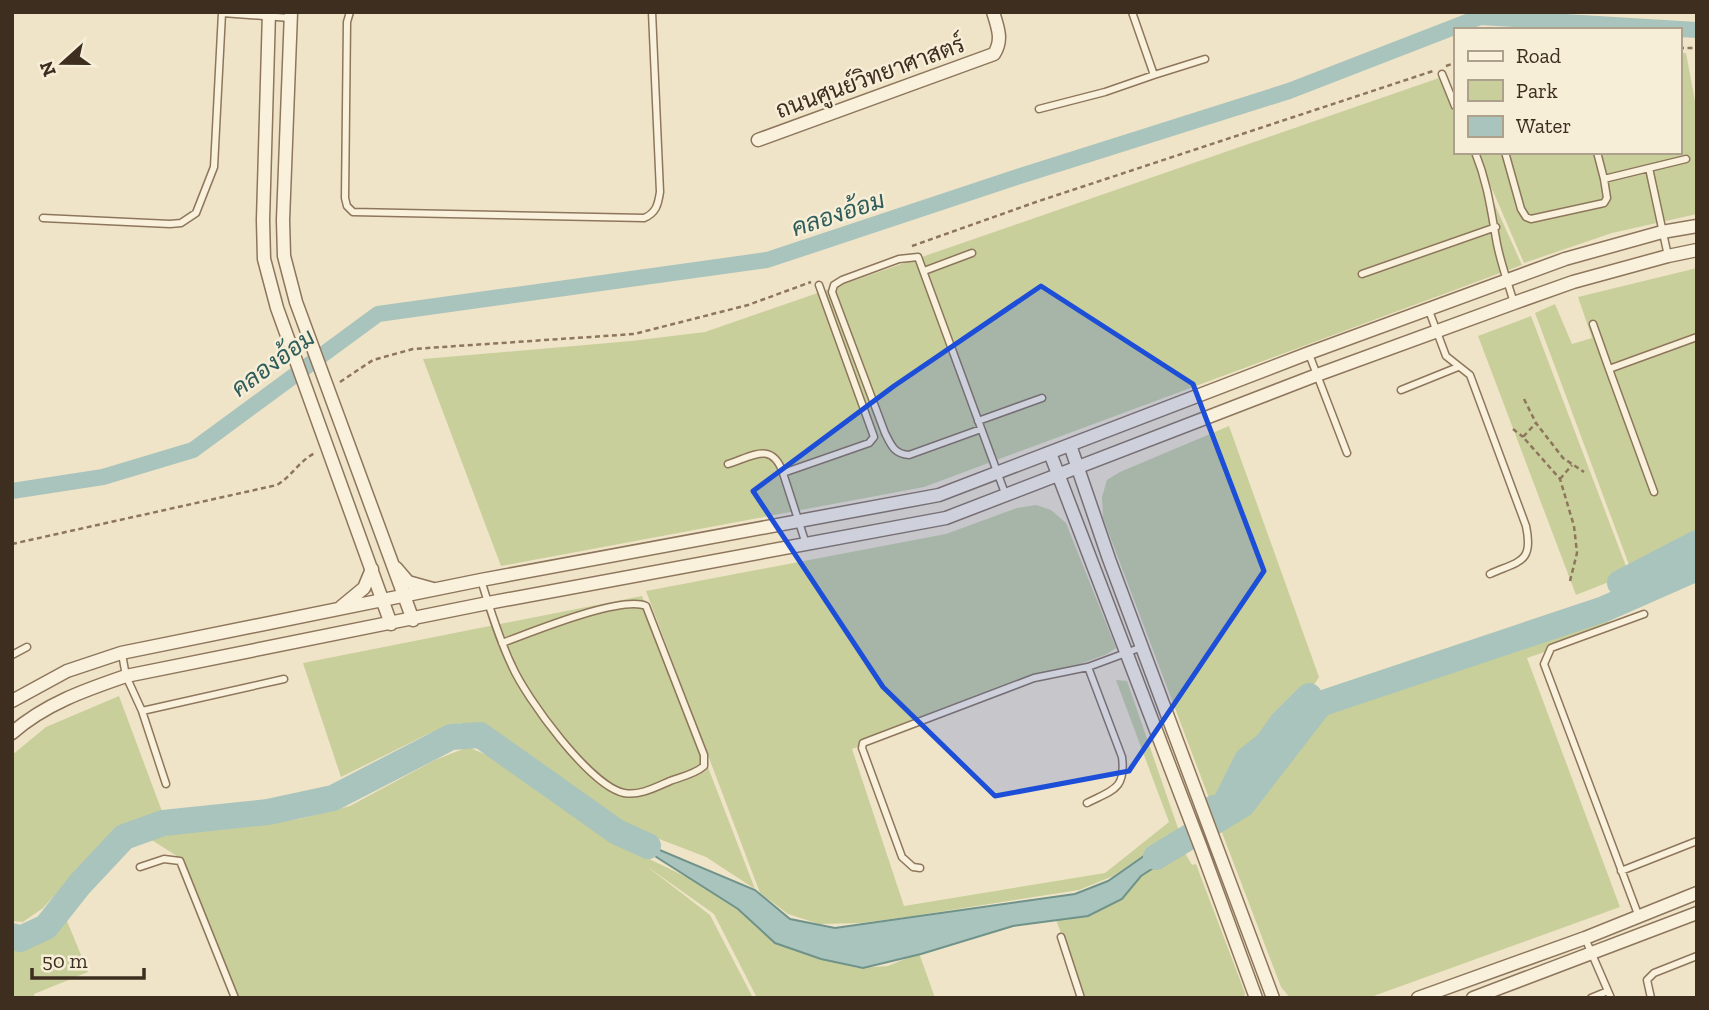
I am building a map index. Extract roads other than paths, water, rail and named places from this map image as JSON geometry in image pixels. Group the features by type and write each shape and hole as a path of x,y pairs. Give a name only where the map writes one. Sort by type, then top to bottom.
{"street":[{"name":"ถนนศูนย์วิทยาศาสตร์","path":"758,141 993,54 999,46 1000,38 993,12"},
{"path":"269,15 264,259 278,308 391,624"},
{"path":"290,15 284,256 296,302 413,620"},
{"path":"12,701 67,671 121,653 481,580 939,495 1308,353 1565,259 1662,232 1697,226"},
{"path":"12,733 27,720 77,693 126,676 488,603 946,518 1317,375 1514,303 1573,282 1697,250"},
{"path":"1070,445 1273,998"},
{"path":"1050,453 1256,998"},
{"path":"391,562 408,582 438,590"},
{"path":"335,611 364,588 372,569"},
{"path":"1418,998 1585,938 1697,892"},
{"path":"1473,998 1697,913"}],"lane":[{"path":"350,12 347,22 345,198 347,206 353,212 643,218 652,215 659,205 660,192 652,12"},
{"path":"1132,12 1154,75"},
{"path":"43,218 170,224 181,223 196,213 214,167 222,13 290,15"},
{"path":"1040,109 1105,92 1205,59"},
{"path":"1442,74 1454,104"},
{"path":"1476,154 1486,181 1497,244 1514,303"},
{"path":"1506,154 1521,209 1525,218 1531,219 1604,203 1604,179 1598,154"},
{"path":"1604,179 1686,159"},
{"path":"1649,167 1668,256"},
{"path":"1362,274 1496,227"},
{"path":"924,271 972,253"},
{"path":"1006,496 997,474 979,425 924,271 918,257 900,259 834,285 832,292 885,433 894,450 901,455 909,455 979,425 1042,398"},
{"path":"783,473 869,443 874,437 816,283"},
{"path":"1428,309 1446,356 1458,367 1469,371 1526,526 1529,552 1521,561 1490,574"},
{"path":"1593,324 1654,492"},
{"path":"1609,369 1697,337"},
{"path":"1308,353 1347,453"},
{"path":"1401,390 1458,367"},
{"path":"728,464 766,452 774,455 783,473 806,545"},
{"path":"481,580 502,643 512,668 538,708 582,764 609,788 625,793 643,792 704,766 704,755 649,610 642,604 595,611 502,643"},
{"path":"1639,916 1544,664 1551,648 1644,614"},
{"path":"12,655 27,647"},
{"path":"919,868 913,867 902,857 862,748 863,743 1034,678 1088,667 1142,647"},
{"path":"121,653 126,676 142,711 166,784"},
{"path":"1087,803 1115,789 1124,772 1122,757 1088,667"},
{"path":"142,711 284,679"},
{"path":"1621,871 1697,841"},
{"path":"141,867 164,859 180,861 235,998"},
{"path":"1061,937 1081,998"},
{"path":"1585,938 1609,994 1591,998"},
{"path":"1651,998 1647,981 1654,974 1697,956"}],"water":[{"path":"1181,830 1189,850 1166,860 1141,876 1122,899 1088,916 1013,926 921,954 863,968 821,959 775,943 738,909 617,832 755,890 790,919 835,928 1075,894 1108,881"}],"waterway":[{"name":"คลองอ้อม","path":"12,491 103,477 193,450 378,314 767,260 1289,91 1480,17 1664,28"},
{"name":"คลองอ้อม","path":"1681,29 1697,30"},
{"path":"1620,583 1697,543"},
{"path":"1156,857 1242,805 1320,704 1604,609 1697,568"},
{"path":"1214,808 1223,808 1247,760 1267,744 1282,723 1309,696"},
{"path":"12,936 20,939 46,927 80,884 124,837 163,823 268,812 333,798 451,737 480,735 617,832 648,846"}]}
